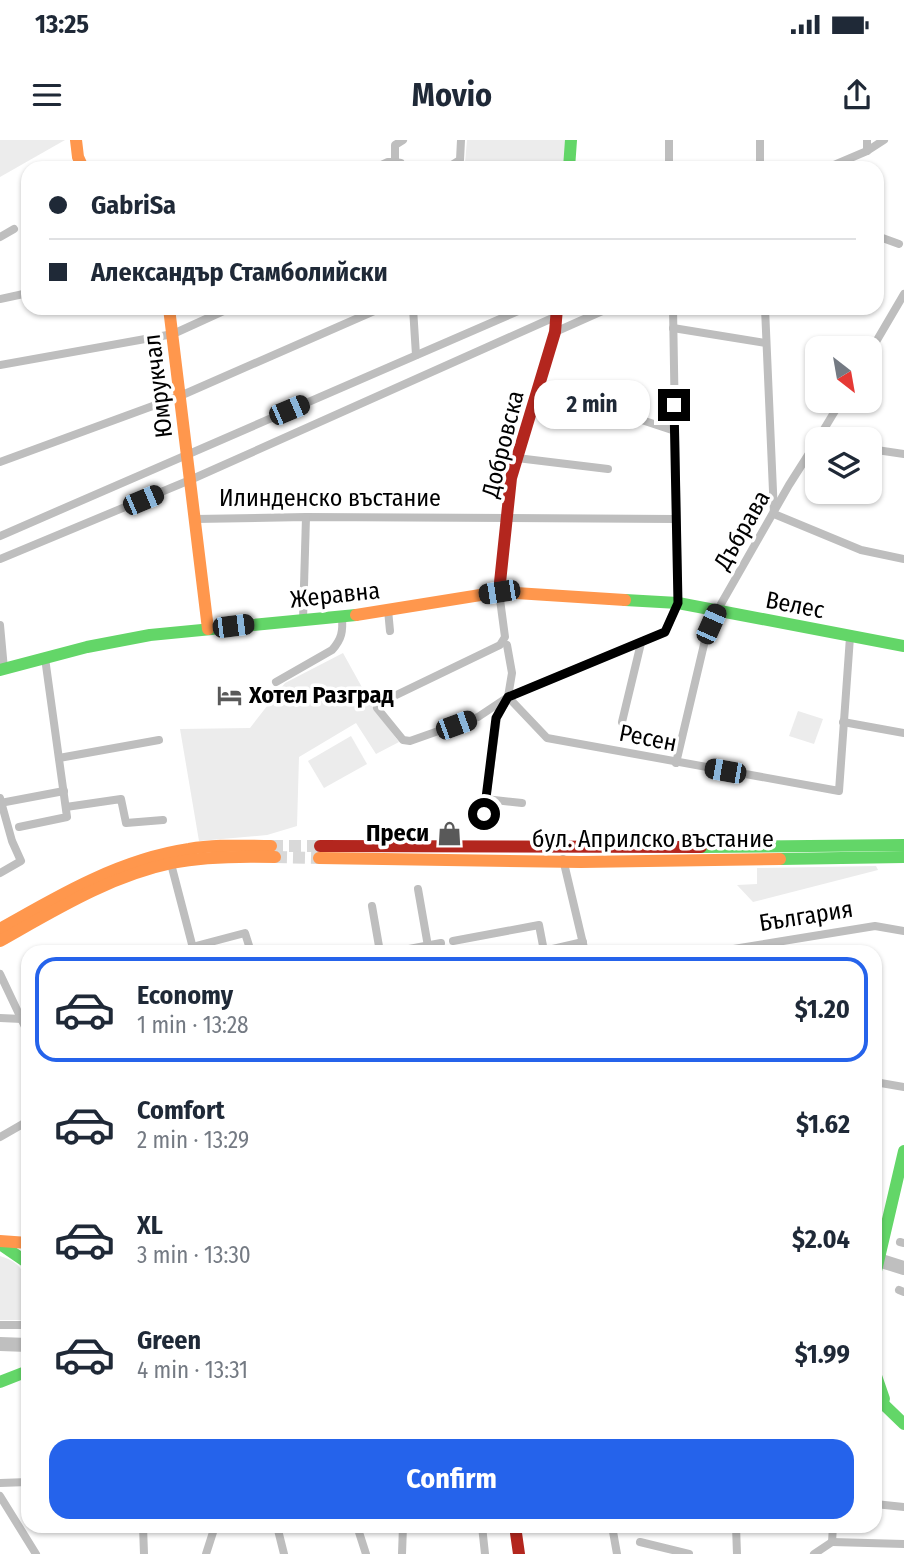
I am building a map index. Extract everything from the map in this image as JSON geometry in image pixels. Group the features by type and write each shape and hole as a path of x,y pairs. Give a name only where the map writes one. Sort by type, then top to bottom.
{"street":[{"path":"76,140 80,161"},
{"path":"395,161 396,145 403,140"},
{"path":"458,161 461,140"},
{"path":"570,161 571,140"},
{"path":"669,140 669,161"},
{"path":"760,140 760,161"},
{"path":"867,140 867,151"},
{"path":"843,161 884,140"},
{"path":"0,237 14,229"},
{"path":"884,239 899,244"},
{"path":"0,299 21,294"},
{"path":"880,336 904,295"},
{"name":"Юмрукчал","path":"170,315 190,477"},
{"path":"0,365 173,334 215,315"},
{"path":"0,462 180,396 365,315"},
{"path":"413,315 416,355"},
{"path":"0,536 509,315"},
{"path":"0,559 550,315"},
{"name":"Добровска","path":"499,592 511,478 555,332 557,315"},
{"path":"555,332 593,315"},
{"path":"506,641 489,652 388,699 377,708 403,740 410,741 478,717 508,697 665,632 678,603 673,315"},
{"path":"765,315 774,514 861,550 904,559"},
{"path":"673,328 766,342"},
{"path":"539,386 675,431"},
{"path":"882,451 904,454"},
{"path":"517,458 608,469"},
{"name":"Дъбрава","path":"676,763 706,636 717,611 805,460"},
{"path":"190,477 208,629"},
{"path":"772,478 789,485"},
{"path":"303,620 306,517"},
{"name":"Илинденско въстание","path":"195,519 676,519"},
{"path":"482,829 496,718 508,697 512,673 499,592"},
{"name":"Жеравна","path":"2,669 150,635 342,617 499,592 678,603"},
{"name":"Велес","path":"678,603 904,646"},
{"path":"388,610 390,631"},
{"path":"276,682 332,650 343,632 342,617"},
{"path":"0,625 2,669"},
{"path":"850,637 843,722 904,733"},
{"path":"622,722 641,643"},
{"path":"19,827 67,817 45,658"},
{"name":"Ресен","path":"508,697 547,738 839,791 843,722"},
{"path":"59,758 159,740"},
{"path":"0,873 21,861 12,841 1,801 64,792"},
{"path":"66,807 121,799 125,823 163,820"},
{"path":"485,799 522,803"},
{"name":"бул. Априлско въстание","path":"904,845 319,852 564,862 904,856"},
{"path":"0,941 104,886 200,847 273,852"},
{"path":"561,848 584,945"},
{"path":"0,929 91,880 170,858"},
{"path":"170,858 192,945"},
{"path":"418,889 427,945"},
{"path":"372,906 379,945"},
{"path":"453,940 539,925 543,945"},
{"name":"България","path":"758,945 875,926 904,931"},
{"path":"208,945 245,933 249,945"},
{"path":"570,945 583,942"},
{"path":"437,945 441,943"},
{"path":"0,974 21,1018"},
{"path":"0,1018 21,1020"},
{"path":"882,1083 904,1087"},
{"path":"0,1137 21,1125"},
{"path":"882,1245 904,1151"},
{"path":"0,1242 21,1252"},
{"path":"0,1325 21,1325"},
{"path":"0,1382 21,1374"},
{"path":"882,1400 904,1424"},
{"path":"0,1483 21,1482"},
{"path":"0,1496 21,1529"},
{"path":"882,1505 904,1507"},
{"path":"24,1533 37,1554"},
{"path":"143,1533 144,1554"},
{"path":"206,1554 213,1533"},
{"path":"279,1533 284,1554"},
{"path":"359,1533 366,1554"},
{"path":"401,1554 402,1533"},
{"path":"483,1533 485,1554"},
{"path":"516,1533 519,1554"},
{"path":"613,1533 617,1554"},
{"path":"736,1533 737,1554"},
{"path":"832,1542 833,1533"},
{"path":"640,1542 689,1554"},
{"path":"814,1554 832,1542 904,1545 903,1554"}],"shaded area":[{"path":"0,140 65,140 28,161 21,161 21,165 0,177"},
{"path":"467,140 567,140 565,161 465,161"},
{"path":"343,653 374,709 399,742 376,754 356,723 299,757 297,826 267,835 199,841 180,729 250,728 285,683"},
{"path":"798,711 823,719 814,744 789,736"},
{"path":"351,736 367,764 324,788 308,761"},
{"path":"876,866 878,870 753,902 737,885 757,884 757,868"},
{"path":"0,1256 11,1260 21,1270 21,1320 0,1320"}],"waterway":[{"path":"882,1261 904,1268"},
{"path":"0,1344 21,1345"}],"tunnel":[{"path":"271,846 320,846"},
{"path":"275,857 319,858"}],"traffic: fast":[{"path":"570,161 571,140"},
{"path":"625,600 678,603 904,646"},
{"path":"0,670 87,647 150,635 356,615"},
{"path":"701,847 904,845"},
{"path":"780,859 904,857"},
{"path":"882,1245 904,1151"},
{"path":"0,1244 21,1258"},
{"path":"0,1382 21,1374"},
{"path":"882,1393 884,1399"},
{"path":"882,1403 904,1424"}],"traffic: slow":[{"path":"76,140 80,161"},
{"path":"170,315 208,629"},
{"path":"356,615 499,592 625,600"},
{"path":"0,929 68,891 139,861 199,847 271,846"},
{"path":"0,941 83,895 149,869 198,859 275,857"},
{"path":"319,858 581,862 780,859"},
{"path":"0,1241 21,1242"}],"traffic: jam":[{"path":"499,592 511,478 555,332 556,315"},
{"path":"320,846 701,847"},
{"path":"516,1533 519,1554"}],"place":[{"name":"Хотел Разград","path":"229,695"},
{"name":"Преси","path":"449,833"}],"route":[{"path":"484,814 496,718 508,697 665,632 678,603 674,405"}]}
